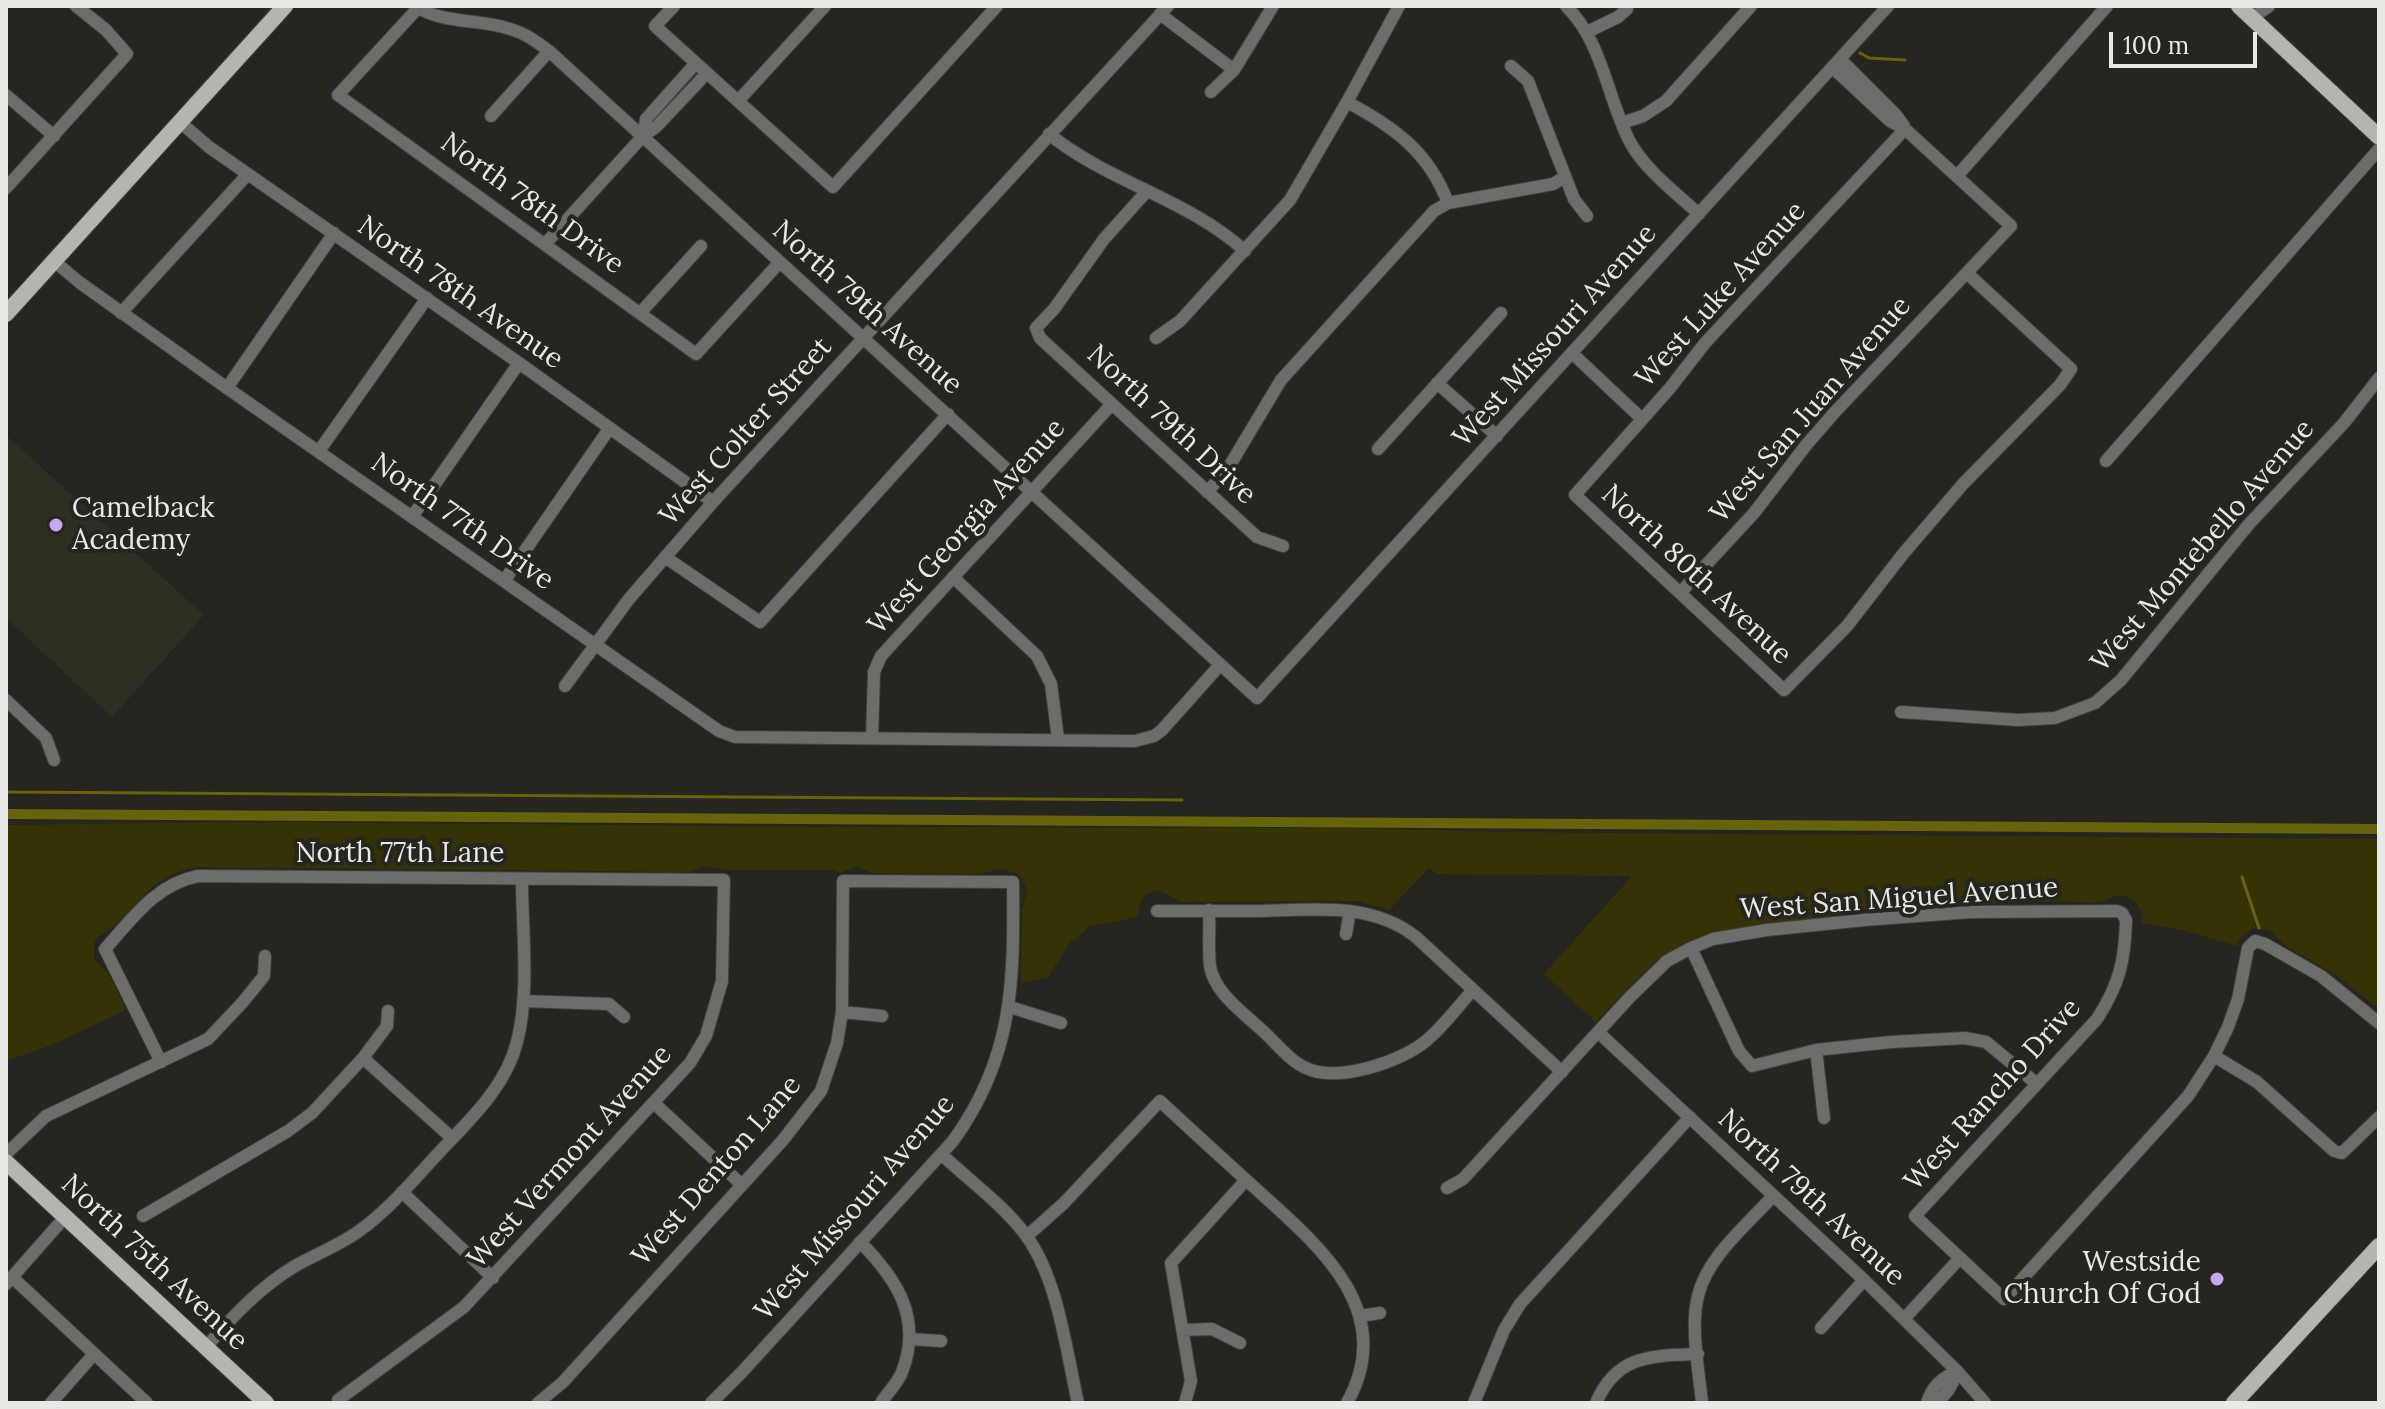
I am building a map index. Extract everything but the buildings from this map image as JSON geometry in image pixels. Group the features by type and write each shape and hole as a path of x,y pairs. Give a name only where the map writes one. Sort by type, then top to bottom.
{"main road":[{"path":"6,314 285,6"},
{"path":"2239,6 2255,12 2379,137"},
{"name":"North 75th Avenue","path":"6,1162 266,1403"},
{"path":"2234,1403 2379,1246"}],"street":[{"path":"6,188 127,54 106,30 76,6"},
{"path":"674,6 655,26 833,187 997,6"},
{"path":"738,101 825,6"},
{"path":"1211,92 1234,70 1273,6"},
{"path":"1156,338 1180,321 1301,184 1399,6"},
{"path":"1566,6 1587,32 1622,123 1647,166 1699,214"},
{"path":"1622,123 1656,110 1666,101 1751,6"},
{"name":"West Missouri Avenue","path":"1257,698 1888,6"},
{"path":"1836,63 1890,121 1905,129 1957,176 2107,6"},
{"path":"2255,12 2269,6"},
{"name":"North 79th Avenue","path":"416,7 442,18 508,28 527,35 549,51 1257,698"},
{"name":"North 78th Drive","path":"416,7 338,95 696,354 780,262"},
{"path":"1587,32 1618,17 1627,9"},
{"path":"1164,10 1234,70"},
{"name":"West Colter Street","path":"565,686 594,644 713,502 1164,10"},
{"path":"491,116 549,51"},
{"path":"643,136 646,119 696,63"},
{"path":"1511,66 1528,81 1574,199 1587,216"},
{"path":"546,243 643,136 656,127 707,73"},
{"path":"6,95 54,136"},
{"path":"1347,102 1396,131 1420,153 1435,173 1448,203"},
{"name":"North 78th Avenue","path":"180,122 209,147 713,502"},
{"name":"West Luke Avenue","path":"1575,495 1705,343 1905,129"},
{"path":"1049,134 1077,157 1225,234 1245,251"},
{"path":"2106,461 2379,149"},
{"path":"121,313 248,174"},
{"name":"West San Juan Avenue","path":"1681,592 1754,513 1834,413 2011,226 1957,176"},
{"path":"1207,492 1227,470 1281,380 1434,211 1448,203 1532,189 1553,184 1565,177"},
{"name":"North 79th Drive","path":"1147,191 1104,239 1054,309 1036,328 1040,338 1257,537 1283,546"},
{"path":"227,388 334,233"},
{"path":"641,312 701,246"},
{"name":"North 77th Drive","path":"54,261 227,388 728,735 872,738"},
{"name":"North 80th Avenue","path":"1575,495 1784,690 1847,626 1963,484 2060,385 2071,369 1968,274"},
{"path":"319,451 427,298"},
{"path":"1378,449 1501,313"},
{"path":"1573,354 1642,419"},
{"path":"412,517 519,363"},
{"name":"West Montebello Avenue","path":"1901,712 2018,720 2055,718 2095,703 2121,680 2249,524 2344,423 2379,378"},
{"path":"1437,383 1497,436"},
{"name":"West Georgia Avenue","path":"872,738 874,672 877,665 953,577 1112,404"},
{"path":"665,557 760,622 948,414"},
{"path":"504,581 609,429"},
{"path":"953,577 1037,656 1051,684 1058,739"},
{"path":"872,738 1135,741 1154,736 1169,723 1219,666"},
{"path":"6,700 46,738 54,760"},
{"name":"North 77th Lane","path":"161,1062 105,949 160,891 172,883 198,876 724,880"},
{"path":"206,1347 266,1286 358,1232 402,1192 487,1100 506,1073 517,1042 523,1001 522,879"},
{"name":"West Vermont Avenue","path":"338,1400 448,1320 493,1278 690,1063 706,1036 722,981 724,880"},
{"name":"West Missouri Avenue","path":"711,1403 941,1154 977,1105 995,1061 1010,1007 1013,882 843,881"},
{"name":"West Denton Lane","path":"538,1403 563,1382 783,1140 821,1091 837,1043 842,1012 843,881"},
{"path":"1209,910 1210,967 1217,984 1294,1061 1315,1072 1334,1073 1368,1068 1410,1051 1426,1042 1473,990"},
{"name":"West San Miguel Avenue","path":"1447,1188 1463,1179 1667,961 1713,939 1767,930 1971,912 2075,910 2122,913"},
{"path":"1157,911 1350,911 1390,920 1404,928 1562,1072"},
{"path":"1346,934 1350,911"},
{"name":"West Rancho Drive","path":"1960,1258 1915,1216 2097,1019 2115,988 2124,957 2126,920 2122,913"},
{"path":"1904,1319 1960,1258 2004,1299 2175,1114 2214,1056 2238,999 2248,948 2255,941 2321,976 2379,1023"},
{"path":"1691,948 1739,1051 1752,1066 1816,1050 1965,1038 1986,1042 2037,1084"},
{"path":"6,1154 46,1116 208,1039 264,976 265,956"},
{"path":"523,1001 609,1004 624,1017"},
{"path":"1010,1007 1061,1023"},
{"path":"143,1216 288,1131 312,1113 363,1058 387,1026 388,1011"},
{"path":"842,1012 882,1016"},
{"name":"North 79th Avenue","path":"1598,1032 1864,1280 1957,1371 1985,1403"},
{"path":"1816,1050 1824,1118"},
{"path":"2214,1056 2257,1082 2334,1151 2342,1153 2379,1117"},
{"path":"363,1058 452,1138"},
{"path":"1027,1236 1064,1203 1160,1101 1329,1258 1355,1298 1363,1338 1357,1381 1347,1403"},
{"path":"654,1103 742,1185"},
{"path":"1474,1403 1504,1330 1520,1304 1690,1117"},
{"path":"941,1154 1012,1218 1038,1254 1050,1285 1078,1403"},
{"path":"1185,1403 1191,1381 1171,1263 1246,1180"},
{"path":"402,1192 493,1278"},
{"path":"1702,1403 1698,1296 1714,1263 1773,1196"},
{"path":"65,1217 9,1280 147,1403"},
{"path":"860,1242 880,1261 900,1292 908,1317 909,1339 902,1372 881,1403"},
{"path":"1821,1328 1864,1280"},
{"path":"1359,1316 1380,1313"},
{"path":"1184,1330 1212,1329 1240,1343"},
{"path":"909,1339 941,1341"},
{"path":"51,1403 94,1354"},
{"path":"1596,1403 1609,1381 1627,1364 1650,1356 1698,1354"},
{"path":"1930,1403 1939,1401 1952,1386 1957,1371"}],"shaded area":[{"name":"Camelback Academy","path":"6,435 204,615 112,717 6,618"},
{"path":"272,822 1347,828 1493,832 2379,839 2379,1009 2336,975 2287,947 2269,930 2253,928 2239,939 2237,946 2186,931 2141,923 2136,903 2129,897 2121,896 2095,903 2031,902 1894,910 1713,932 1678,947 1648,968 1596,1022 1544,974 1632,876 1436,874 1429,868 1389,910 1359,901 1182,902 1153,891 1142,898 1137,917 1088,927 1072,940 1048,977 1021,983 1022,910 1027,892 1022,878 1001,869 978,874 872,873 857,867 839,873 837,870 726,870 704,866 690,872 196,867 175,873 153,886 94,944 94,959 110,976 126,1010 54,1044 6,1061 6,825"}],"waterway":[{"path":"1860,53 1869,58 1905,60"},
{"path":"6,792 1182,800"},
{"path":"6,814 2379,829"},
{"path":"2242,877 2259,928"}],"place":[{"name":"Camelback Academy","path":"56,525"},
{"name":"Westside Church Of God","path":"2217,1279"}]}
